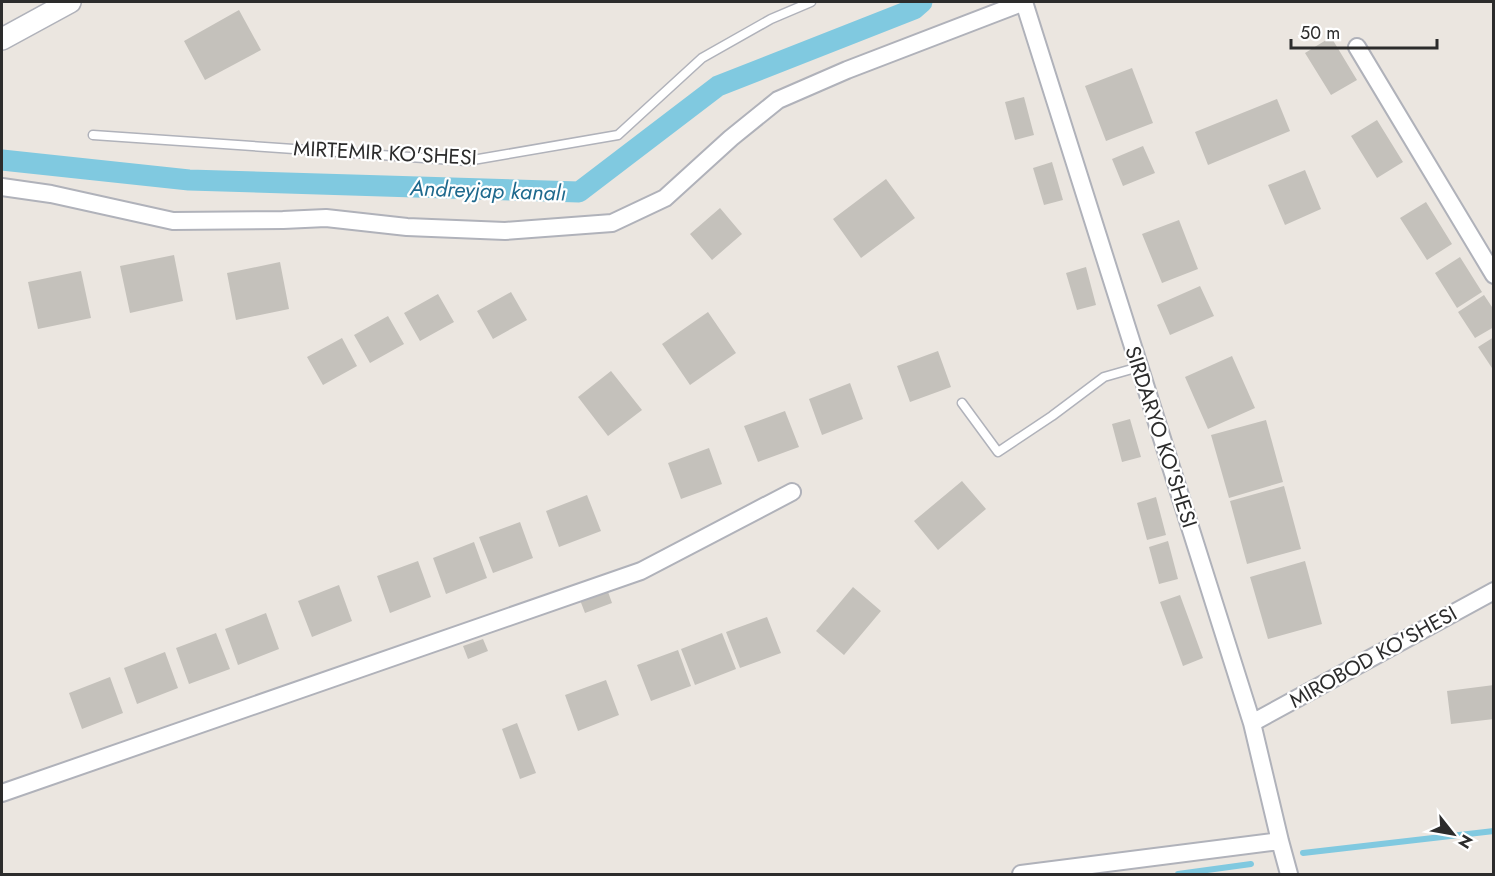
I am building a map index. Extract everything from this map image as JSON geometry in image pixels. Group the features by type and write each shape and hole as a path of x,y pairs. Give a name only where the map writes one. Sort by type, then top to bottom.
{"street":[{"path":"2,39 70,2"},
{"path":"2,187 51,194 173,221 326,218 407,227 505,231 612,223 665,198 731,138 778,100 847,70 1024,2"},
{"name":"SIRDARYO KO'SHESI","path":"1024,2 1252,723 1289,874"},
{"path":"1357,47 1494,275"},
{"path":"2,793 641,571 792,492"},
{"name":"MIROBOD KO'SHESI","path":"1252,723 1494,591"},
{"path":"1021,874 1280,841"}],"lane":[{"name":"MIRTEMIR KO'SHESI","path":"93,135 467,160 618,135 702,58 771,19 811,2"},
{"path":"962,403 998,453 1104,377 1139,367"}],"building":[{"path":"239,10 261,50 205,80 184,41"},
{"path":"1331,37 1357,80 1331,95 1305,53"},
{"path":"1132,68 1153,123 1106,141 1085,86"},
{"path":"1024,97 1034,135 1015,140 1005,102"},
{"path":"1277,99 1290,131 1208,165 1195,132"},
{"path":"1377,120 1403,162 1377,178 1351,136"},
{"path":"1143,146 1155,173 1123,186 1112,159"},
{"path":"1052,162 1063,200 1044,205 1033,168"},
{"path":"1305,170 1321,209 1285,225 1268,185"},
{"path":"886,179 915,218 861,258 833,219"},
{"path":"1426,202 1452,244 1427,260 1400,218"},
{"path":"720,208 742,234 712,260 690,234"},
{"path":"1179,220 1198,269 1162,283 1142,234"},
{"path":"174,255 183,301 130,313 120,266"},
{"path":"1460,257 1482,292 1457,308 1435,273"},
{"path":"280,262 289,309 236,320 227,273"},
{"path":"1086,267 1096,305 1077,310 1066,273"},
{"path":"81,271 91,318 38,329 28,282"},
{"path":"1200,286 1214,316 1170,335 1157,305"},
{"path":"511,292 527,320 493,339 477,311"},
{"path":"438,294 454,322 420,341 404,313"},
{"path":"1484,295 1494,310 1494,327 1475,338 1458,312"},
{"path":"708,312 736,353 690,385 662,344"},
{"path":"388,316 404,344 370,363 354,335"},
{"path":"1494,337 1494,371 1478,347"},
{"path":"342,338 357,366 323,385 307,357"},
{"path":"938,351 951,387 910,402 897,366"},
{"path":"1232,356 1255,408 1208,429 1185,377"},
{"path":"611,371 642,410 608,436 578,397"},
{"path":"850,383 863,419 822,435 809,399"},
{"path":"785,411 799,447 758,462 744,426"},
{"path":"1130,419 1141,457 1122,462 1112,424"},
{"path":"1266,420 1283,482 1229,498 1211,435"},
{"path":"709,448 722,484 681,499 668,463"},
{"path":"962,481 986,509 938,550 914,521"},
{"path":"1284,486 1301,549 1247,564 1230,501"},
{"path":"587,495 601,531 559,547 546,511"},
{"path":"1156,497 1166,535 1147,540 1137,503"},
{"path":"520,522 533,558 493,573 479,537"},
{"path":"1168,541 1178,579 1159,584 1149,547"},
{"path":"474,542 487,578 446,594 433,558"},
{"path":"418,561 431,597 390,613 377,576"},
{"path":"1305,561 1322,624 1268,639 1250,577"},
{"path":"339,585 352,621 312,637 298,601"},
{"path":"853,587 881,611 844,655 816,631"},
{"path":"607,589 612,603 585,613 580,600"},
{"path":"1180,595 1203,658 1183,666 1160,602"},
{"path":"266,613 279,649 238,665 225,629"},
{"path":"767,617 781,653 740,668 726,632"},
{"path":"216,633 230,669 189,684 176,648"},
{"path":"722,633 736,669 695,685 681,649"},
{"path":"483,639 488,651 468,659 463,646"},
{"path":"678,650 691,686 651,701 637,665"},
{"path":"165,652 178,688 137,704 124,668"},
{"path":"110,677 123,713 82,729 69,693"},
{"path":"606,680 619,715 578,731 565,695"},
{"path":"1494,685 1494,719 1451,724 1447,691"},
{"path":"517,723 536,773 520,779 502,729"}],"waterway":[{"name":"Andreyjap kanalı","path":"2,160 189,180 579,192 718,86 914,9 922,2"},
{"path":"1303,853 1494,831"},
{"path":"1178,874 1251,864"}]}
